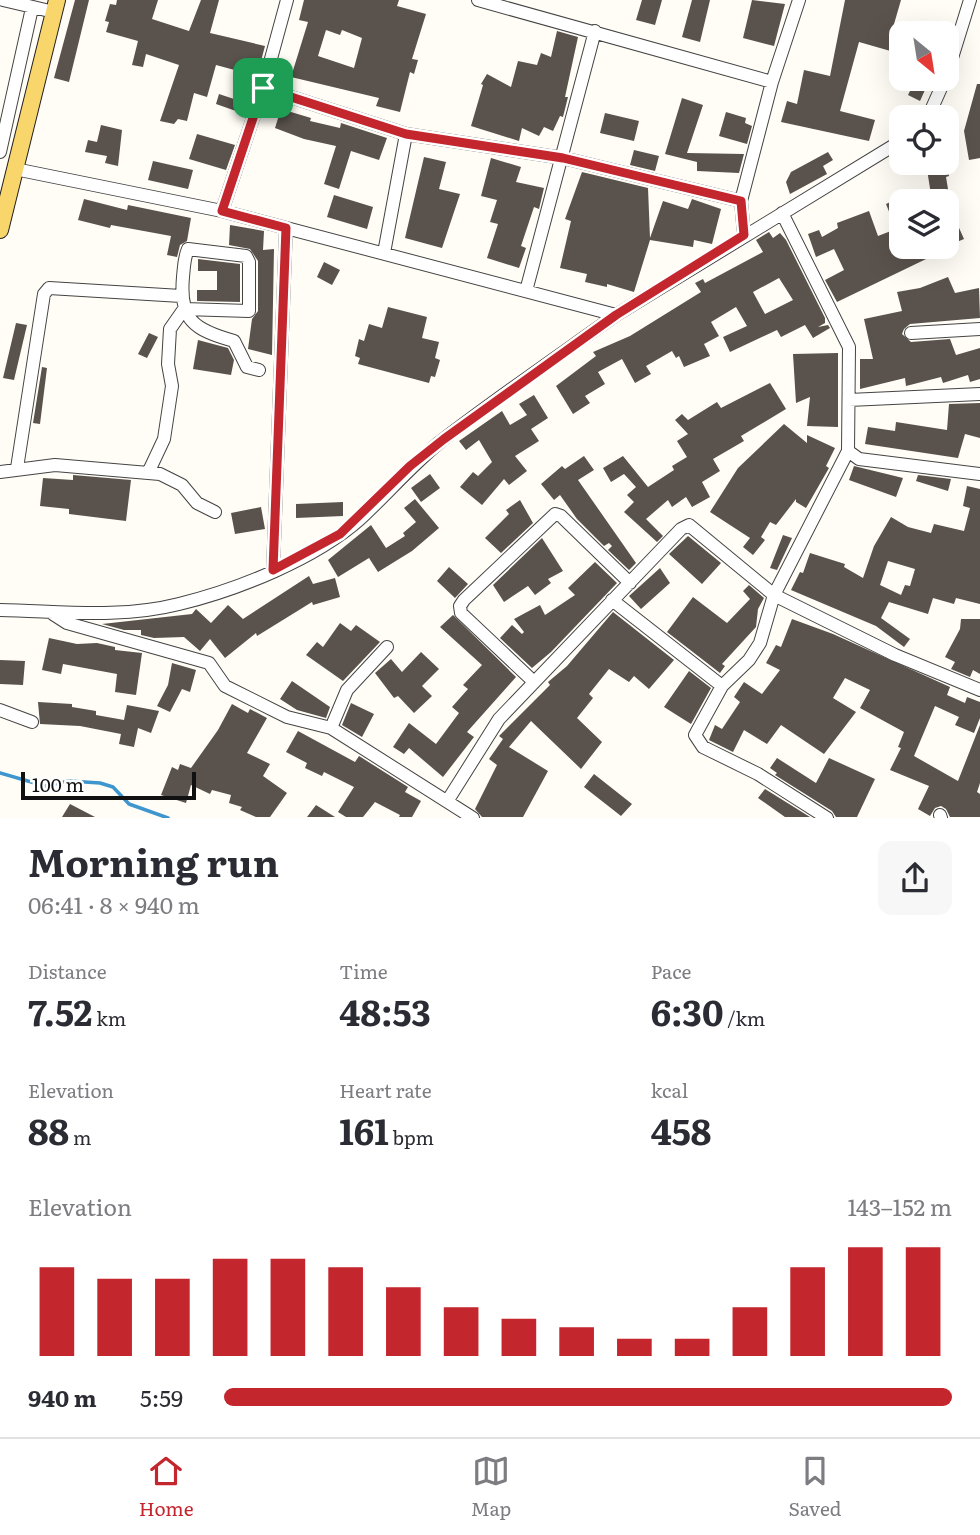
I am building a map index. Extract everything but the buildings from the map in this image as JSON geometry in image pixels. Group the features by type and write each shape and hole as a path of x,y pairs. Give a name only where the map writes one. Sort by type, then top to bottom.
{"main road":[{"path":"0,230 56,6"}],"street":[{"path":"3,0 32,8 56,6"},
{"path":"222,211 263,88 287,0"},
{"path":"478,0 772,82"},
{"path":"744,235 741,201 772,82 799,0"},
{"path":"959,35 970,0"},
{"path":"0,152 32,8"},
{"path":"526,291 595,31"},
{"path":"263,88 406,134 563,158 741,201"},
{"path":"384,253 406,134"},
{"path":"0,610 96,614 177,605 273,570 340,534 410,466 444,439 616,315 889,148"},
{"path":"15,169 222,211 616,315"},
{"path":"782,213 849,347 848,451 774,596 760,643 749,660 722,686 695,735 697,742 758,774 825,817"},
{"path":"273,570 286,228"},
{"path":"16,468 44,294 49,288 183,302 249,311 249,262 246,256 188,249 183,302 170,329 168,364 172,386 164,439 148,473"},
{"path":"183,302 193,323 234,341 247,367 259,370"},
{"path":"911,333 980,329"},
{"path":"849,400 980,394"},
{"path":"848,451 859,459 980,474"},
{"path":"0,472 55,465 148,473 174,480 197,503 215,512"},
{"path":"534,682 461,613 460,606 464,600 555,514 561,516 630,583"},
{"path":"448,800 499,719 681,529 689,525 774,596 895,655 980,690"},
{"path":"612,600 722,686"},
{"path":"47,610 67,624 209,663 225,686 287,717 331,729 473,817"},
{"path":"331,729 347,690 387,647"},
{"path":"0,710 32,722"}],"waterway":[{"path":"0,773 45,786 69,781 100,783 113,787 129,804 168,818"}],"route":[{"path":"263,88 406,134 563,158 741,201 744,235 616,315 444,439 410,466 360,518 340,534 273,570 286,228 222,211 263,88"}]}
